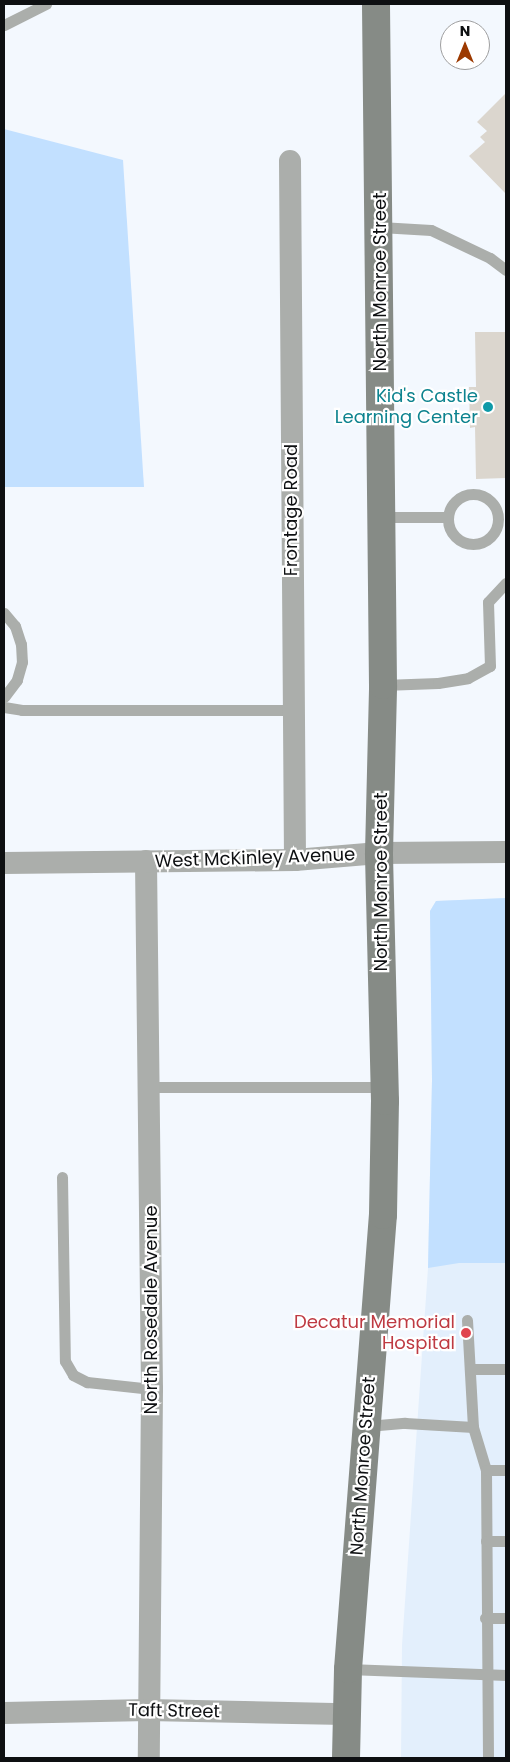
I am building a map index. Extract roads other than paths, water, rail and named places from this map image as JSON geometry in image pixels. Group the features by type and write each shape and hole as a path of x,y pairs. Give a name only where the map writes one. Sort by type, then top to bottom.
{"street":[{"name":"North Monroe Street","path":"346,1758 345,1714 348,1668 383,1215 385,1088 378,854 383,685 380,227 376,4"},
{"name":"Frontage Road","path":"290,161 292,710 295,860"},
{"name":"West McKinley Avenue","path":"4,863 295,860 378,854 506,852"},
{"name":"North Rosedale Avenue","path":"146,861 152,1389 149,1758"},
{"name":"Taft Street","path":"4,1713 148,1710 345,1714"}],"lane":[{"path":"4,25 46,4"},
{"path":"380,227 431,230 490,258 506,270"},
{"path":"471,494 488,499 494,505 499,520 493,535 472,545 457,539 448,525 448,517 455,501 471,494"},
{"path":"381,517 448,517"},
{"path":"383,685 468,678 490,666 488,602 506,583"},
{"path":"4,613 15,626 21,644 22,662 17,680 4,697"},
{"path":"4,707 22,710 292,710"},
{"path":"150,1087 385,1088"},
{"path":"62,1177 65,1361 73,1375 87,1382 152,1389"},
{"path":"467,1320 473,1427 486,1470 488,1758"},
{"path":"470,1369 506,1368"},
{"path":"367,1426 405,1423 473,1427"},
{"path":"486,1470 506,1470"},
{"path":"486,1541 506,1541"},
{"path":"486,1618 506,1618"},
{"path":"348,1668 486,1676 506,1675"}],"place":[{"name":"Kid's Castle Learning Center","path":"488,407"},
{"name":"Decatur Memorial Hospital","path":"466,1333"}]}
